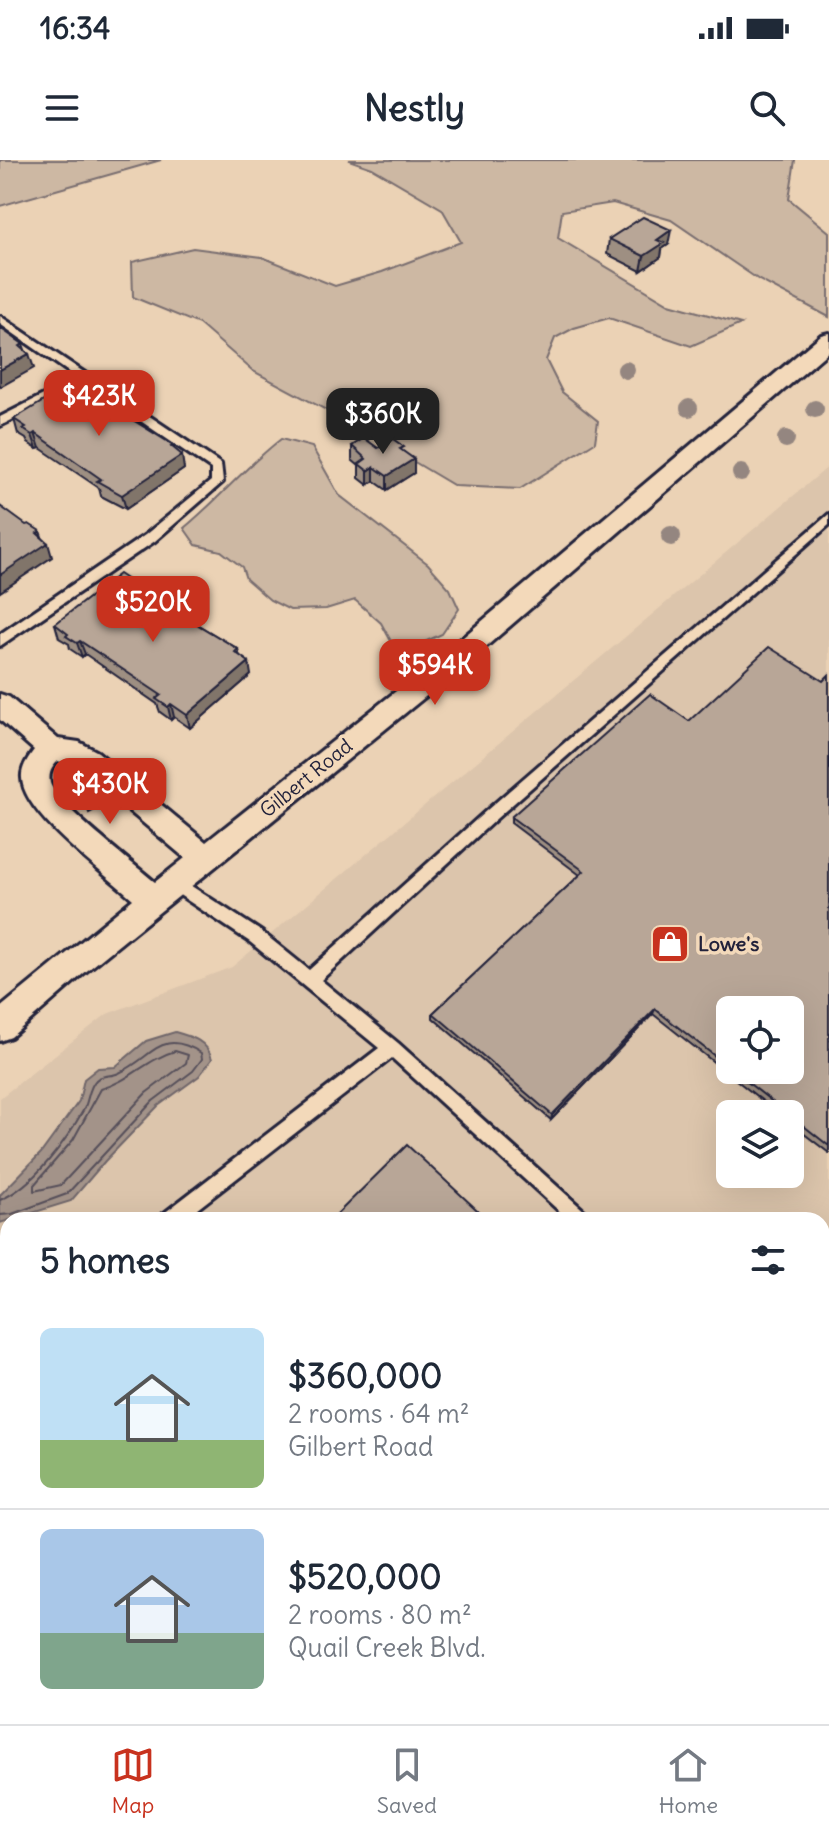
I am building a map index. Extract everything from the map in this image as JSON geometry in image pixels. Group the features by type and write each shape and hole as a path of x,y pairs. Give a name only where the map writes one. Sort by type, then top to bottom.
{"street":[{"name":"Gilbert Road","path":"0,1027 164,891 458,656 825,350"},
{"path":"0,704 52,750"},
{"path":"164,891 42,798 35,770 38,761 52,750 69,750 88,760 205,858"}],"lane":[{"path":"0,319 83,379 169,432 217,467 217,482 150,538 0,641"},
{"path":"0,422 83,379"},
{"path":"309,980 492,814 829,518"},
{"path":"164,891 256,937 392,1048 573,1212"},
{"path":"179,1212 392,1048"}],"shaded area":[{"path":"0,160 161,160 0,206"},
{"path":"349,160 795,160 789,199 829,232 829,317 759,280 671,220 613,203 562,211 558,238 669,304 741,324 691,346 609,318 574,328 555,338 546,360 562,392 598,421 595,442 520,489 455,486 332,413 253,371 199,324 133,297 132,262 193,248 262,257 335,286 461,242 442,209 372,168"},
{"path":"281,439 312,447 339,495 428,564 450,589 459,609 442,634 409,649 392,643 381,623 355,600 326,609 290,610 270,600 246,579 242,567 221,551 196,545 184,528"},
{"path":"829,466 829,1212 0,1212 0,1098 107,1014 232,967"}],"water":[{"path":"175,1032 198,1041 207,1048 212,1059 199,1076 158,1106 71,1201 36,1212 0,1212 0,1195 41,1153 79,1101 84,1079 98,1068 115,1067 146,1041"}],"building":[{"path":"643,217 671,230 657,240 664,243 644,256 609,239"},
{"path":"0,328 23,344 20,346 29,354 0,370"},
{"path":"75,382 100,395 96,397 173,445 182,455 122,495 97,481 101,479 35,433 32,435 23,429 26,427 14,419"},
{"path":"364,438 378,448 393,439 404,447 400,449 414,459 387,476 374,467 368,471 359,464 366,459 352,446"},
{"path":"0,506 40,531 37,533 48,543 0,575"},
{"path":"119,574 149,590 145,593 238,649 235,652 249,662 187,715 171,704 168,707 156,699 161,695 80,641 77,643 66,636 68,634 55,624"},
{"name":"Lowe's","path":"769,647 823,681 829,675 829,1146 804,1126 804,1100 770,1100 750,1084 804,1084 804,996 716,996 716,1057 655,1009 552,1115 433,1013 584,871 511,817 650,694 689,721"},
{"path":"92,790 100,799 87,807 79,797"},
{"path":"407,1145 479,1212 339,1212"}],"place":[{"name":"Lowe's","path":"670,944"}]}
